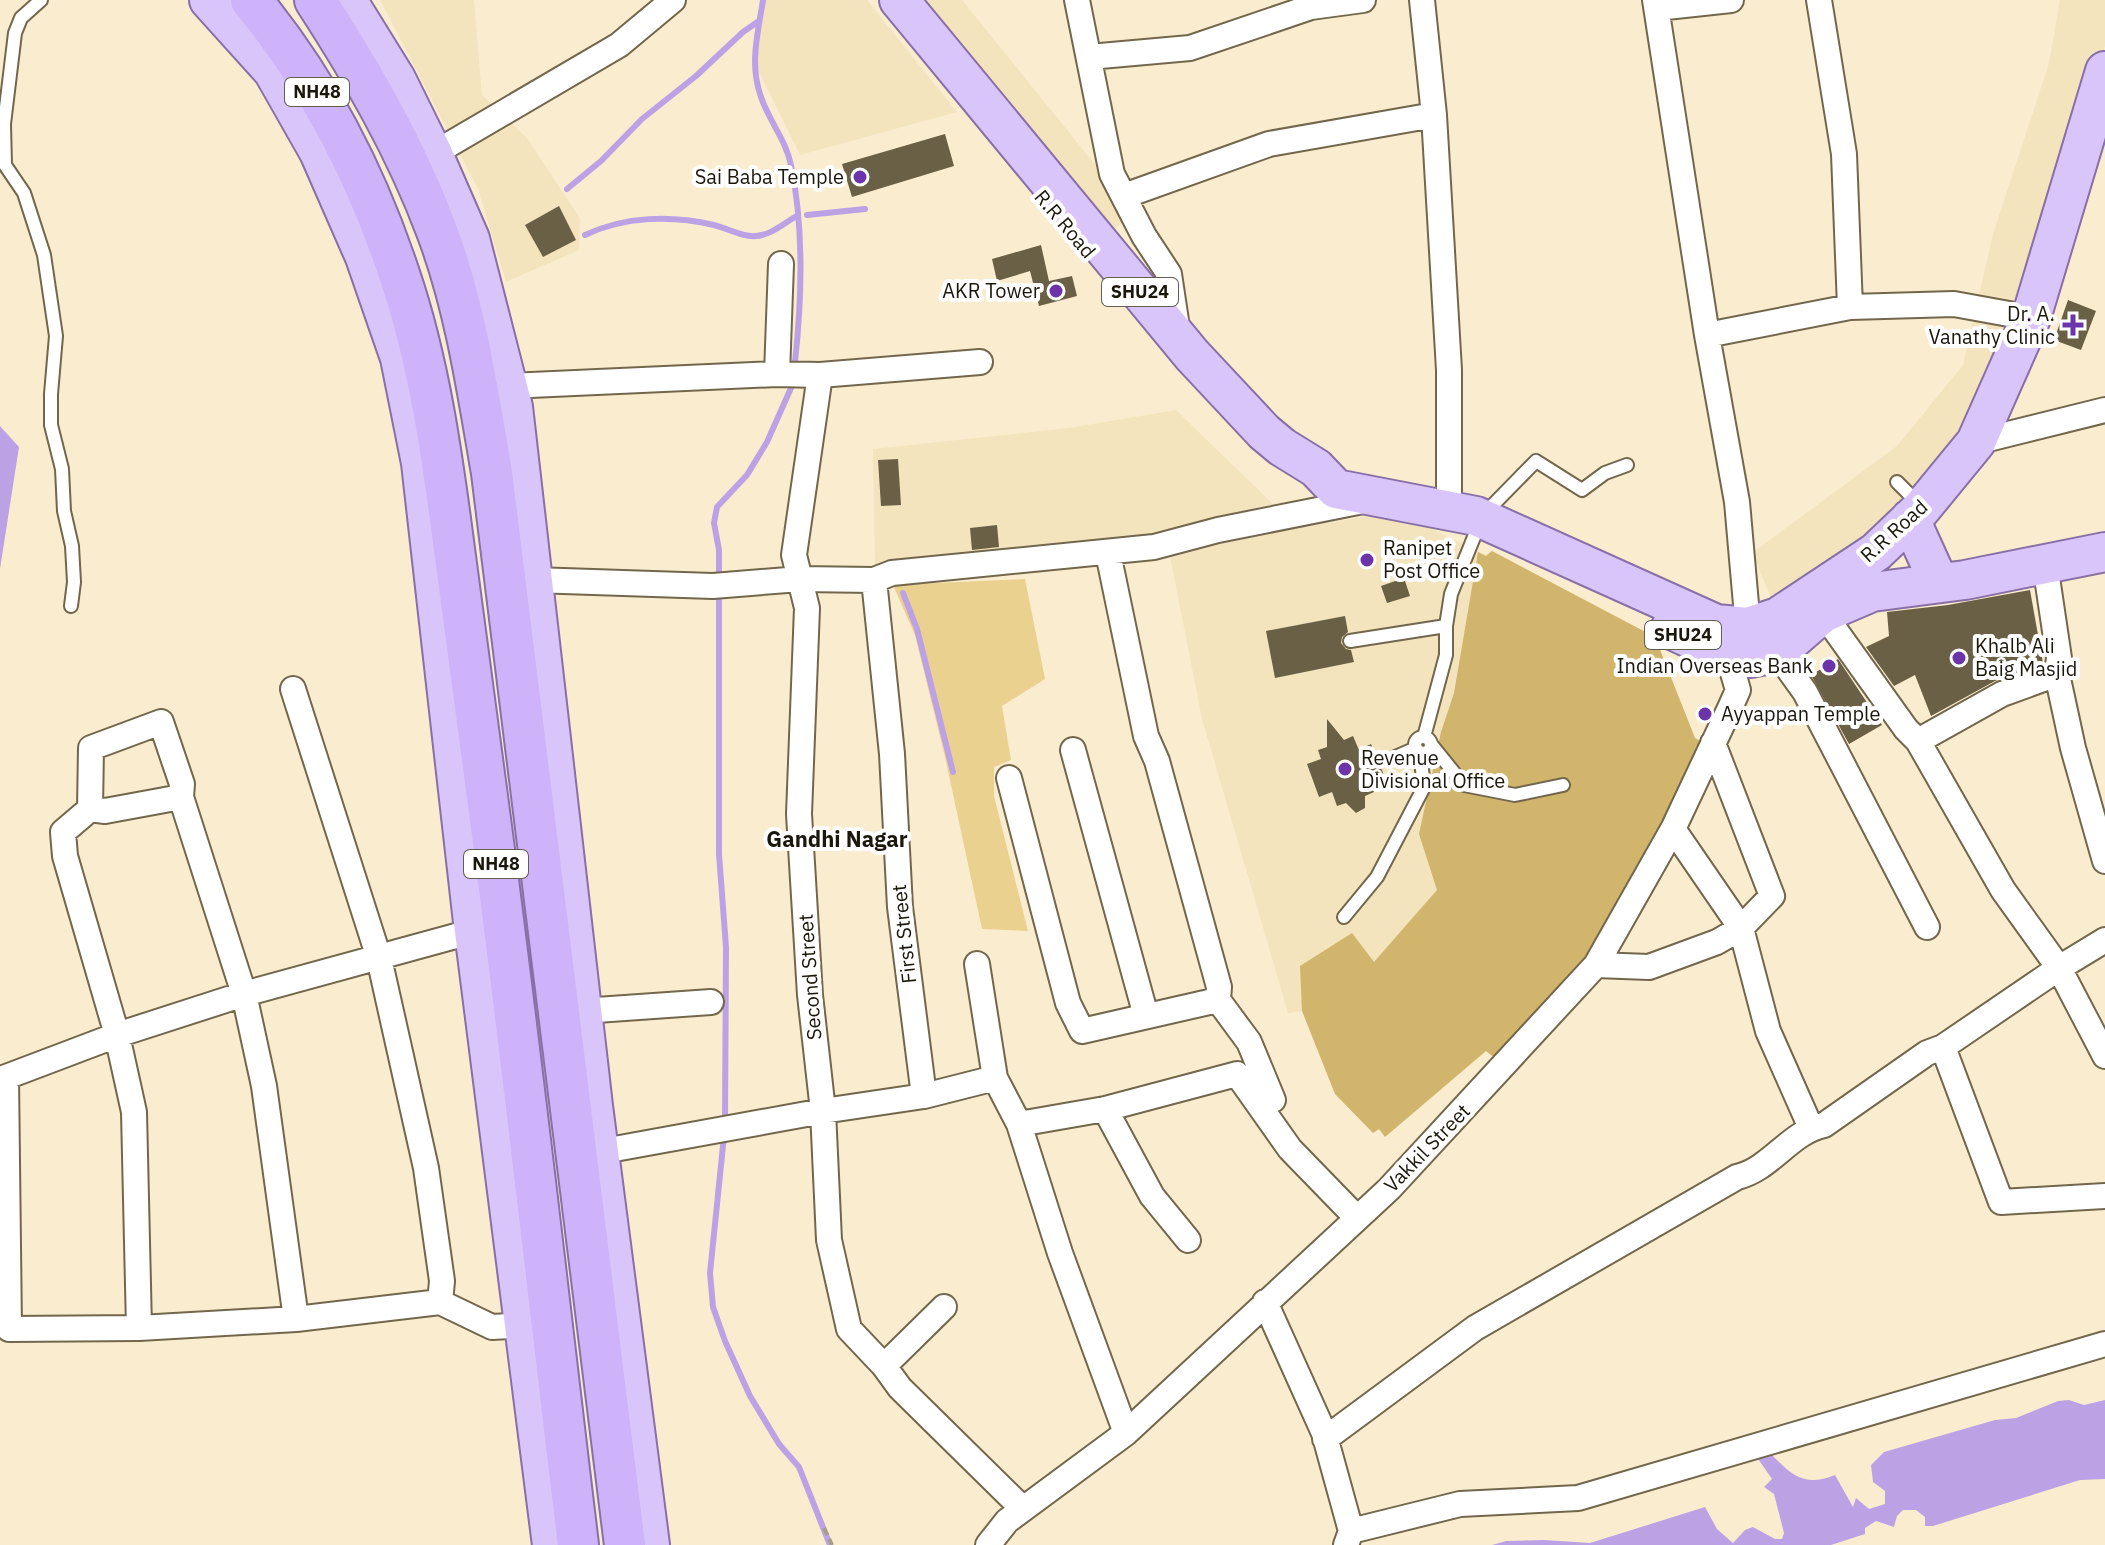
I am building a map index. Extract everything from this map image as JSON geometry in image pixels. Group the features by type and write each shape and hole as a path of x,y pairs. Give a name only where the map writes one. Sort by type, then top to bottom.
{"highway":[{"name":"NH48","path":"251,0 281,36 330,113 368,192 400,276 433,415 448,498 497,866 578,1545"},
{"name":"NH48","path":"315,0 390,123 437,233 474,365 492,473 520,592 625,1545"},
{"path":"472,918 497,866"}],"main road":[{"path":"209,0 273,71 319,152 365,257 400,358 421,463 472,918 552,1545"},
{"path":"347,0 396,79 470,239 508,386 517,436 520,592 582,1011 650,1545"},
{"name":"R.R Road","path":"879,0 1173,355 1239,429 1306,486 1380,497 1459,518 1716,624 1738,642 1751,658 1777,653 1823,613 1872,592 1939,583 2105,552"},
{"name":"R.R Road","path":"899,0 1179,340 1264,432 1316,468 1336,489"},
{"name":"R.R Road","path":"1738,642 1876,552 1910,503 1976,442 2031,318 2105,71"},
{"path":"1910,503 1939,583"}],"street":[{"path":"433,154 619,45 673,0"},
{"path":"1077,0 1112,174 1144,236 1169,274 1179,340"},
{"path":"1089,57 1190,48 1311,7 1363,0"},
{"path":"1422,0 1434,115 1459,518"},
{"path":"1656,4 1731,0"},
{"path":"1819,0 1844,154 1850,307"},
{"name":"Vakkil Street","path":"988,1545 1007,1521 1126,1433 1389,1189 1596,965 1673,829 1738,690 1737,502 1707,335 1656,4"},
{"path":"1124,196 1269,144 1434,115"},
{"path":"777,374 781,264"},
{"path":"1707,335 1850,307 1954,304 2031,318"},
{"path":"508,386 777,374 820,375 980,362"},
{"name":"Second Street","path":"820,375 794,555 807,608 799,814 810,995 823,1111 829,1240 849,1329 900,1388 1023,1509"},
{"path":"1976,442 2105,410"},
{"path":"520,592 724,586 800,579 874,580 892,573 1154,547 1218,530 1380,497"},
{"path":"1108,553 1146,736 1157,761 1215,972 1218,1000 1249,1042 1273,1100"},
{"path":"2045,564 2059,658 2057,674 2073,748 2105,861"},
{"name":"First Street","path":"874,580 892,754 900,907 924,1096"},
{"path":"1823,613 1906,729 1918,741 2003,890 2059,968 2105,1056"},
{"path":"1777,653 1805,692 1927,927"},
{"path":"1918,741 2002,694 2057,674"},
{"path":"293,689 379,958 426,1168 442,1281 440,1302"},
{"path":"90,809 91,748 161,722 182,784 181,797 244,994 264,1086 296,1319"},
{"path":"1596,965 1649,967 1717,942 1741,928 1772,896 1713,743"},
{"path":"1073,750 1146,1016"},
{"path":"1009,778 1068,1003 1082,1031 1218,1000"},
{"path":"139,1328 134,1112 117,1035 65,856 63,832 90,809 105,811 181,797"},
{"path":"1673,829 1741,928 1768,1031 1811,1128"},
{"path":"472,918 379,958 244,994 117,1035 6,1077 9,1329 139,1328 296,1319 440,1302 492,1327 525,1325"},
{"path":"1325,1439 1475,1328 1737,1177 1750,1174 1811,1128 1824,1125 1927,1053 1943,1047 2105,940"},
{"path":"977,964 995,1078 1019,1124 1060,1253 1126,1433"},
{"path":"582,1011 711,1002"},
{"path":"1943,1047 2001,1202 2105,1196"},
{"path":"1019,1124 1105,1109 1237,1074 1290,1149 1357,1218"},
{"path":"598,1152 924,1096 995,1078"},
{"path":"1105,1109 1152,1196 1188,1240"},
{"path":"1265,1302 1325,1439 1348,1538 1460,1504 1578,1498 2105,1344"},
{"path":"884,1366 944,1307"}],"lane":[{"path":"41,0 21,18 15,33 4,124 5,165 24,193 44,255 56,336 51,425 62,469 64,511 72,546 71,606"},
{"path":"1344,917 1377,877 1424,787 1423,745 1446,655 1446,626 1459,518 1536,461 1582,490 1605,473 1627,465"},
{"path":"1350,641 1446,626"},
{"path":"1393,758 1423,745"},
{"path":"1423,745 1464,785 1515,795 1563,785"}],"path":[{"path":"824,1528 832,1545"}],"shaded area":[{"path":"380,0 474,0 482,95 527,138 580,218 579,250 506,282 478,189"},
{"path":"765,0 867,0 957,112 800,155 752,58"},
{"path":"911,0 962,0 1097,167 1130,217 1114,229"},
{"path":"2060,0 2105,0 2105,46 2036,255 1980,410 1909,511 1771,597 1752,553 1897,446 1963,365 1993,234 2049,63"},
{"path":"1176,410 1276,507 1149,542 875,570 873,449 1069,428"},
{"path":"0,426 19,447 0,569"},
{"path":"1396,511 1485,555 1492,551 1655,637 1695,738 1710,747 1486,1051 1385,1137 1379,1129 1373,1133 1335,1094 1302,1011 1288,1013 1202,719 1169,551"},
{"path":"1492,551 1655,637 1695,738 1710,747 1574,984 1496,1059 1486,1051 1385,1137 1379,1129 1373,1133 1335,1094 1302,1011 1300,966 1352,933 1374,962 1437,890 1419,834 1441,732 1454,693 1478,552 1486,556"},
{"path":"1025,579 1045,679 1002,706 1011,760 994,767 994,796 1028,931 982,929 915,635 893,585"},
{"path":"2069,1400 2084,1405 2105,1400 2105,1479 2080,1480 1933,1526 1925,1526 1925,1517 1916,1510 1903,1510 1897,1516 1894,1527 1876,1521 1865,1528 1865,1534 1831,1545 1492,1545 1506,1541 1544,1540 1590,1543 1705,1507 1717,1529 1733,1543 1745,1530 1753,1527 1775,1539 1782,1539 1784,1533 1774,1494 1764,1487 1772,1479 1756,1456 1767,1450 1789,1471 1805,1479 1824,1479 1835,1475 1853,1507 1856,1498 1869,1509 1885,1504 1885,1491 1873,1482 1871,1465 1884,1452 1995,1420 2016,1418 2058,1401"}],"building":[{"path":"945,134 954,166 852,197 842,164"},
{"path":"559,206 576,240 543,257 525,225"},
{"path":"1041,245 1049,281 1072,276 1077,296 1039,306 1030,271 997,281 992,259"},
{"path":"2068,300 2096,311 2081,350 2054,340"},
{"path":"898,459 901,505 881,506 878,460"},
{"path":"997,525 999,547 972,550 970,528"},
{"path":"1404,578 1410,596 1387,603 1381,586"},
{"name":"Khalb Ali Baig Masjid","path":"2030,590 2043,663 1995,681 1931,716 1915,675 1894,686 1866,647 1889,636 1887,612"},
{"path":"1345,616 1348,632 1341,643 1351,650 1354,662 1275,678 1266,631"},
{"path":"1838,659 1882,725 1849,744 1811,675"},
{"name":"Revenue Divisional Office","path":"1327,719 1344,740 1353,736 1359,750 1371,744 1384,775 1370,780 1374,792 1365,796 1365,808 1356,813 1346,803 1337,806 1332,792 1319,797 1307,764 1321,759 1318,750 1327,747"}],"waterway":[{"path":"763,0 756,48 757,85 789,156 798,213 800,288 795,362"},
{"path":"567,189 601,161 642,119 759,21"},
{"path":"807,215 865,209"},
{"path":"585,235 616,224 665,219 698,222 756,236 772,231 795,217"},
{"path":"719,581 719,550 714,523 717,507 747,475 767,442 791,388"},
{"path":"719,592 719,854 726,947 725,1121"},
{"path":"903,593 917,629 953,772"},
{"path":"724,1136 710,1273 713,1307 750,1396 779,1444 799,1467 830,1545"}],"place":[{"name":"Sai Baba Temple","path":"860,177"},
{"name":"AKR Tower","path":"1056,291"},
{"name":"Dr. A. Vanathy Clinic","path":"2073,325"},
{"name":"Ranipet Post Office","path":"1367,560"},
{"name":"Khalb Ali Baig Masjid","path":"1959,658"},
{"name":"Indian Overseas Bank","path":"1829,666"},
{"name":"Ayyappan Temple","path":"1705,714"},
{"name":"Revenue Divisional Office","path":"1345,769"}],"district":[{"name":"Gandhi Nagar","path":"837,839"}]}
